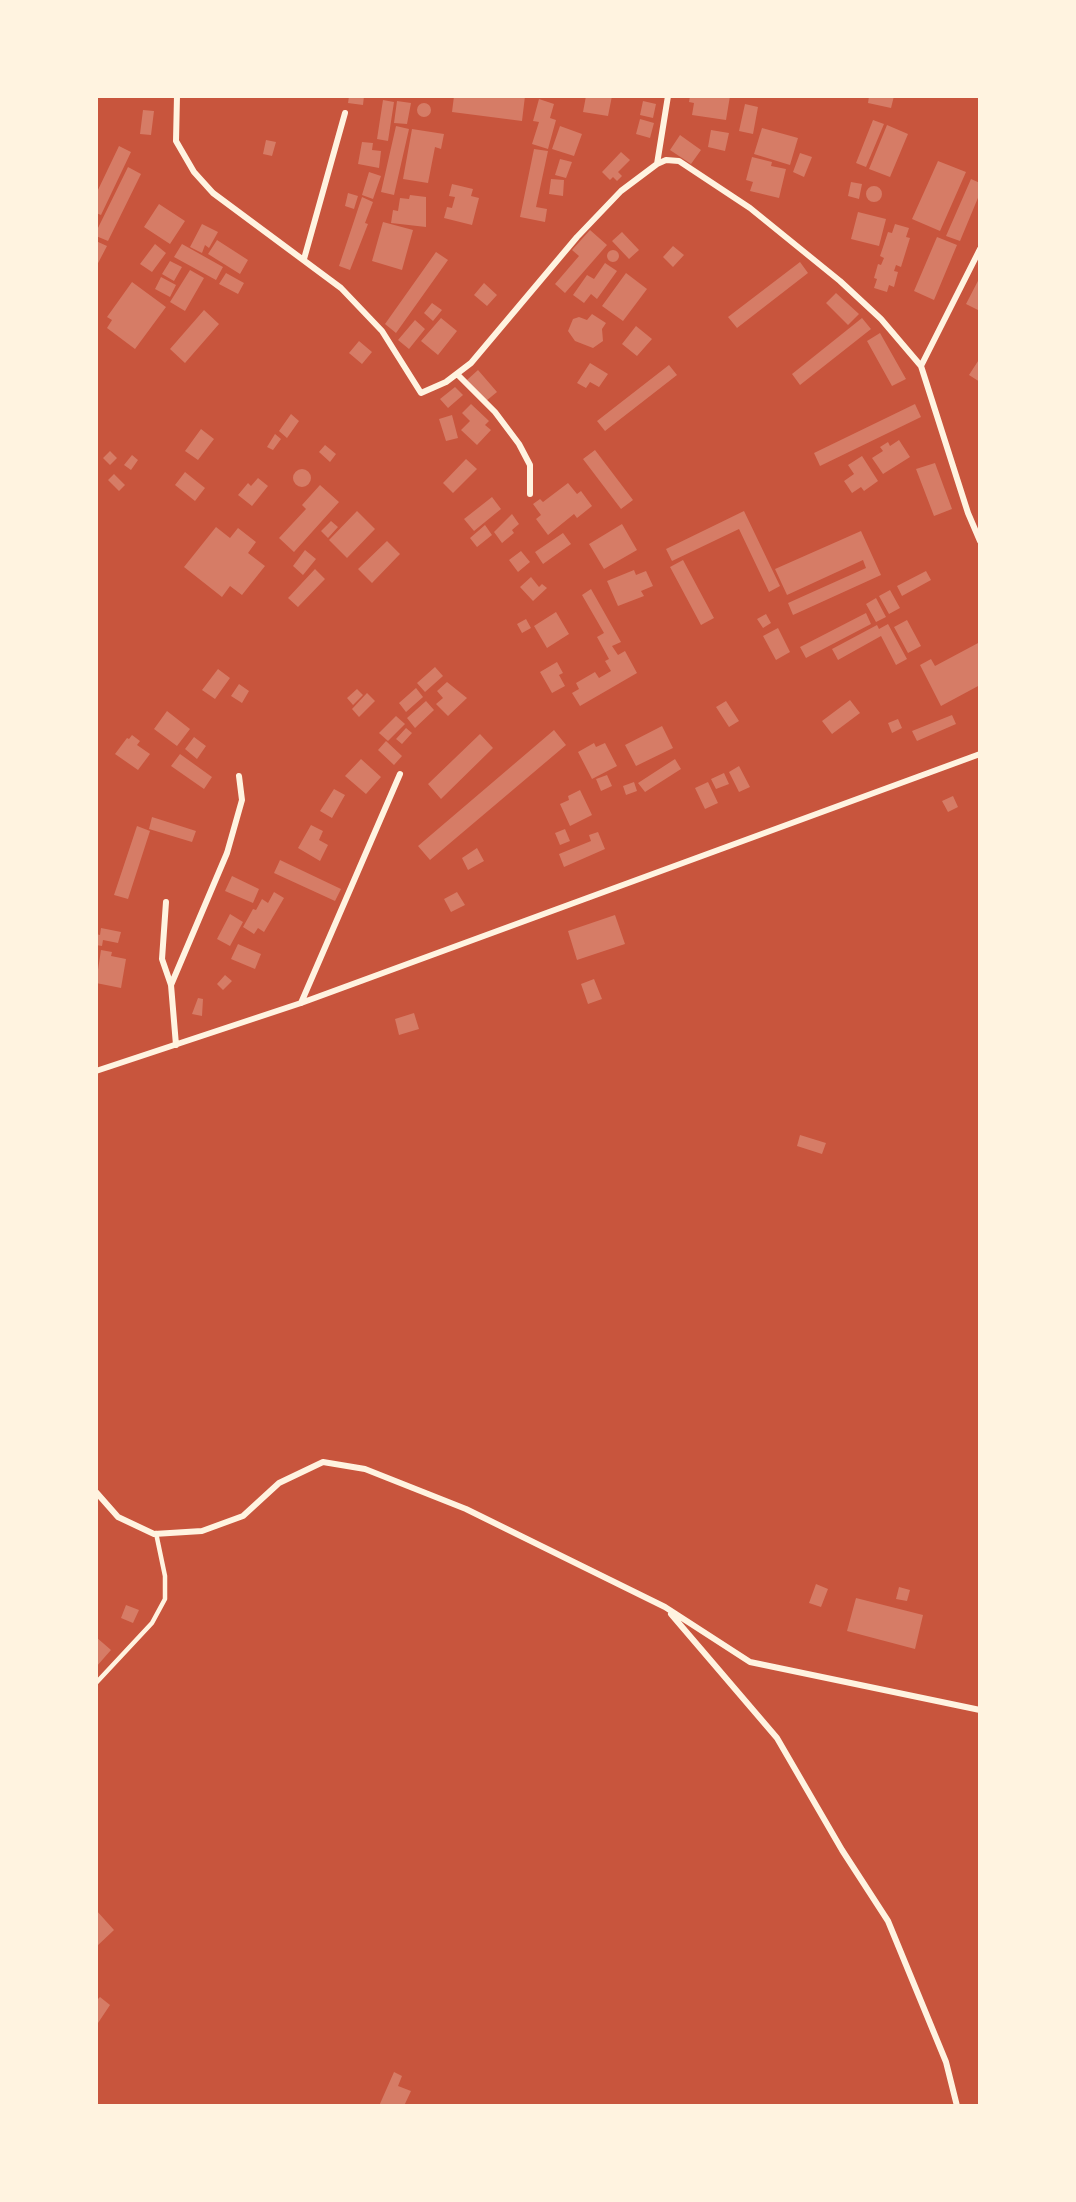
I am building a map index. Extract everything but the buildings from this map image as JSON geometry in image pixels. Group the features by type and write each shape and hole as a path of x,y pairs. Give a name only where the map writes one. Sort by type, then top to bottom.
{"street":[{"path":"177,96 176,141 194,172 213,193 341,288 382,331 421,393 446,382 471,363 519,309 577,237 621,191 657,164 666,160 679,161 750,208 840,280 881,319 921,366 968,513 980,541"},
{"path":"657,164 668,96"},
{"path":"304,259 345,113"},
{"path":"921,366 980,249"},
{"path":"456,374 495,412 519,444 530,465 530,494"},
{"path":"96,1071 302,1003 980,754"},
{"path":"302,1003 400,774"},
{"path":"171,985 189,940 214,890 231,842 242,800 239,776"},
{"path":"166,902 162,958 171,985 176,1045"},
{"path":"96,1492 118,1517 156,1533 202,1532 243,1516 279,1483 323,1462 365,1469 466,1509 665,1607 750,1662 980,1710"},
{"path":"665,1607 777,1738 842,1850 888,1921 946,2061 957,2106"}],"lane":[{"path":"96,1683 152,1623 165,1599 165,1576 156,1533"}]}
